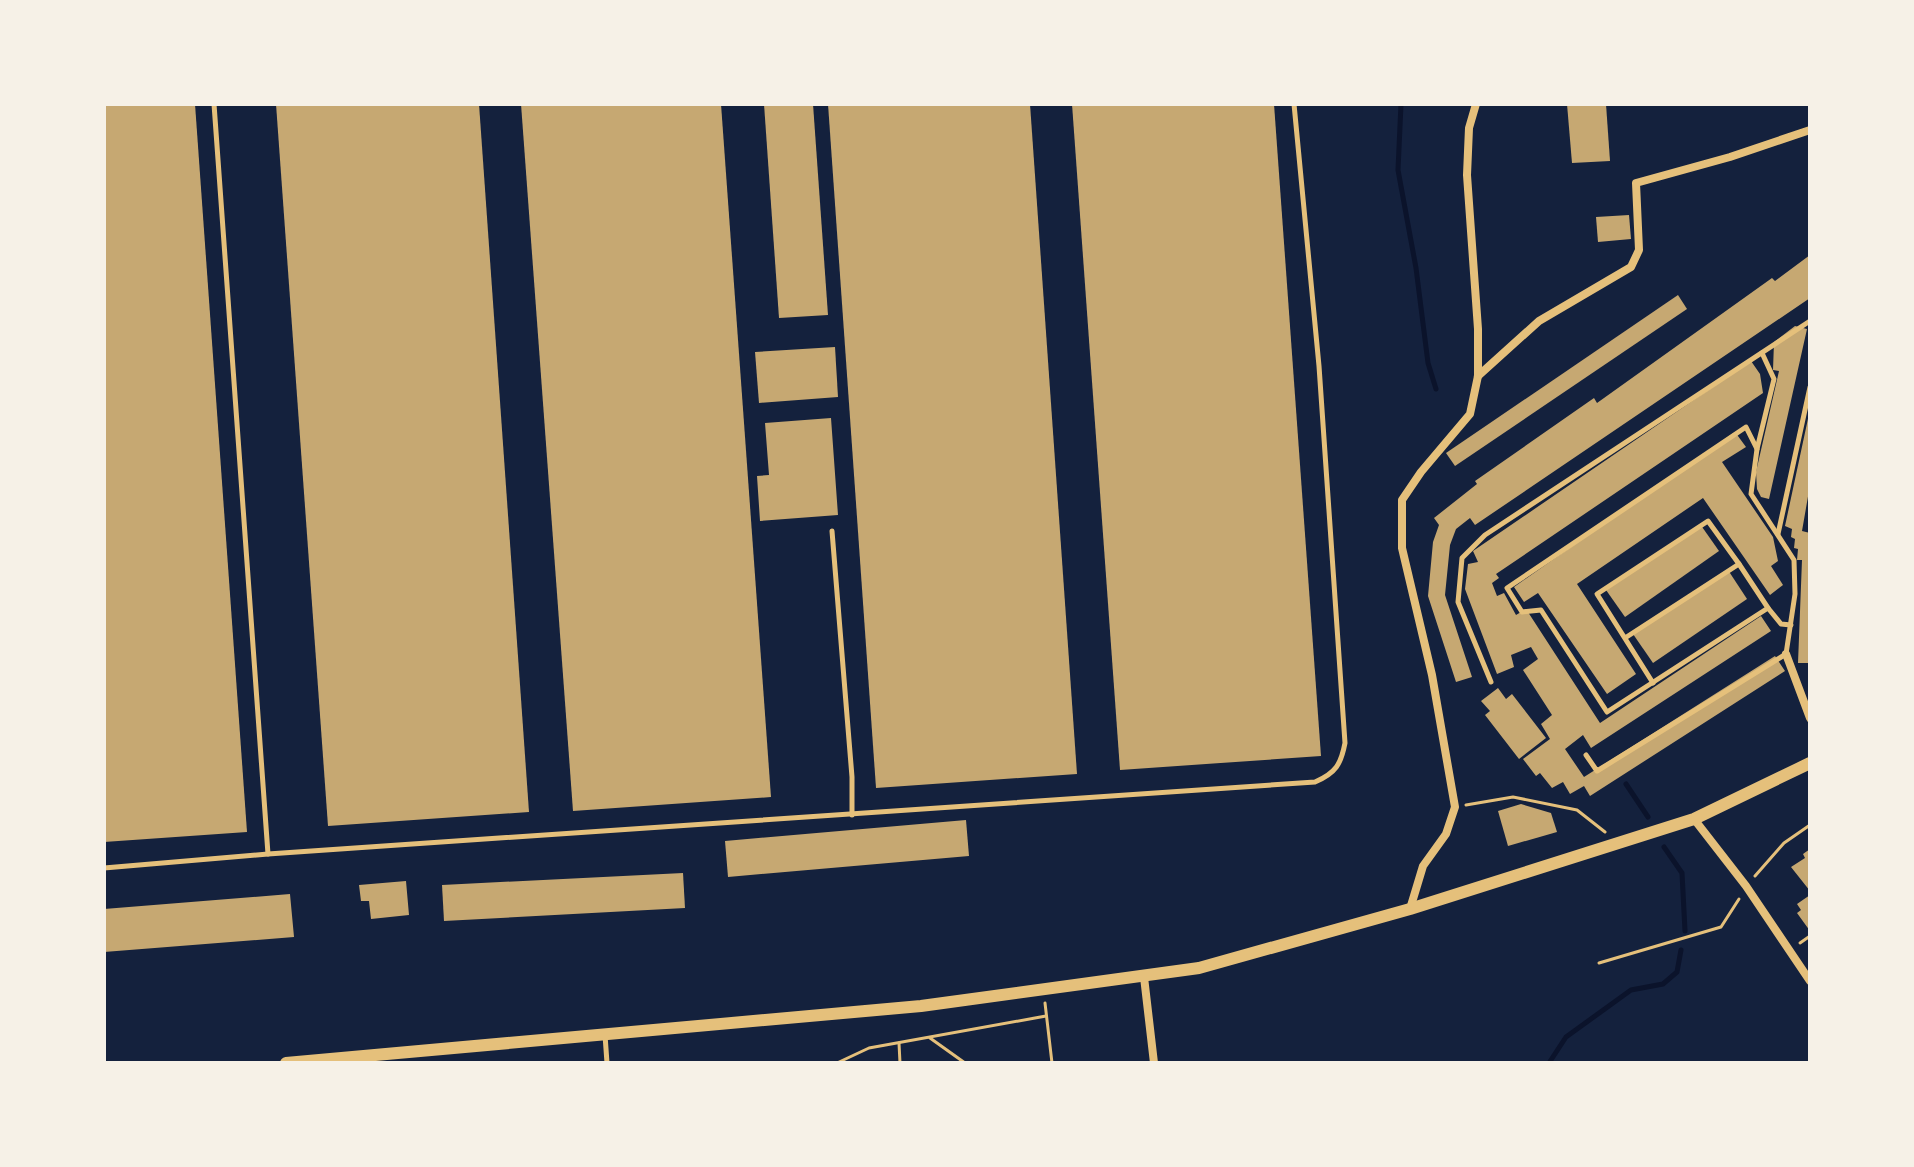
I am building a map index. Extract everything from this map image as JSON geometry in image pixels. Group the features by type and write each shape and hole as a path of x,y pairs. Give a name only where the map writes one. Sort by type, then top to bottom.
{"street":[{"path":"1410,909 1423,866 1446,834 1455,807 1432,675 1402,548 1402,500 1421,472 1470,414 1478,376 1478,329 1467,175 1469,128 1476,104"},
{"path":"1478,376 1539,321 1631,267 1639,250 1636,183 1730,157 1810,130"},
{"path":"1786,654 1810,718"},
{"path":"286,1063 921,1006 1199,968 1410,909 1694,819 1810,763"},
{"path":"1694,819 1746,886 1810,981"},
{"path":"1144,977 1154,1063"}],"lane":[{"path":"214,104 268,854"},
{"path":"104,868 1315,782 1331,775 1342,763 1345,743 1320,382 1294,104"},
{"path":"1491,682 1458,602 1462,558 1485,535 1810,321"},
{"path":"1586,755 1597,771 1786,654 1795,594 1794,560 1751,494 1757,449 1774,379 1762,353"},
{"path":"1778,535 1810,387"},
{"path":"1757,449 1746,427 1507,588 1522,612 1541,610 1607,712 1768,608"},
{"path":"1653,683 1597,594 1708,521 1768,608 1781,624 1791,625"},
{"path":"832,531 852,777 852,815"},
{"path":"1625,638 1739,564"},
{"path":"605,1034 607,1063"}],"path":[{"path":"1455,807 1513,797 1577,810 1620,843"},
{"path":"1599,963 1689,937"},
{"path":"1044,989 1052,1063"},
{"path":"837,1063 869,1048 1046,1016"},
{"path":"930,1038 965,1063"},
{"path":"899,1043 900,1063"}],"building":[{"path":"104,104 195,104 247,832 104,842"},
{"path":"276,104 479,104 529,812 328,826"},
{"path":"521,104 721,104 771,797 573,811"},
{"path":"764,104 813,104 828,315 779,318"},
{"path":"828,104 1030,104 1077,774 876,788"},
{"path":"1072,104 1274,104 1321,756 1120,770"},
{"path":"1567,104 1606,104 1610,161 1572,163"},
{"path":"1629,215 1631,239 1598,242 1596,217"},
{"path":"1810,255 1810,298 1475,525 1470,518 1456,529 1450,545 1445,595 1472,677 1456,682 1428,596 1433,542 1439,525 1434,518 1477,484 1475,481 1594,398 1597,403 1772,278 1775,281"},
{"path":"1678,295 1687,309 1455,466 1446,453"},
{"path":"1795,326 1807,329 1769,499 1761,497 1757,489 1756,472 1779,371 1773,370 1774,342"},
{"path":"835,347 838,397 759,403 755,352"},
{"path":"1751,361 1760,374 1763,393 1496,574 1499,578 1492,583 1497,596 1504,593 1516,615 1526,609 1600,723 1761,616 1771,631 1591,748 1583,735 1565,749 1584,777 1775,656 1785,671 1590,796 1584,786 1570,794 1563,782 1552,788 1540,773 1536,776 1523,759 1550,739 1541,724 1552,715 1523,670 1538,659 1531,647 1511,655 1514,667 1497,674 1465,589 1468,564 1478,562 1473,551"},
{"path":"1809,414 1810,485 1802,531 1810,533 1810,663 1798,663 1802,560 1797,560 1798,549 1794,548 1792,529 1785,526"},
{"path":"831,418 838,515 760,521 757,476 769,475 765,423"},
{"path":"1735,432 1746,447 1722,462 1773,537 1778,561 1771,566 1783,585 1770,595 1703,498 1577,584 1636,674 1607,694 1538,593 1524,602 1514,587"},
{"path":"1700,524 1719,551 1625,617 1606,590"},
{"path":"1728,570 1747,599 1653,663 1633,634"},
{"path":"1498,688 1506,699 1512,694 1546,738 1519,759 1485,715 1490,711 1481,701"},
{"path":"1521,804 1551,813 1557,832 1508,846 1498,811"},
{"path":"966,820 969,856 728,877 725,841"},
{"path":"1810,849 1810,891 1791,867 1805,858 1803,854"},
{"path":"683,873 685,908 444,921 442,885"},
{"path":"406,881 409,915 371,919 369,901 361,901 359,885"},
{"path":"290,894 294,937 104,952 104,909"},
{"path":"1810,895 1810,931 1797,913 1801,910 1797,904"}],"waterway":[{"path":"1401,104 1398,170 1416,268 1428,363 1436,389"},
{"path":"1626,784 1648,817"},
{"path":"1664,847 1682,873 1685,931"},
{"path":"1549,1063 1566,1037 1631,990 1663,984 1677,972 1681,950"}]}
